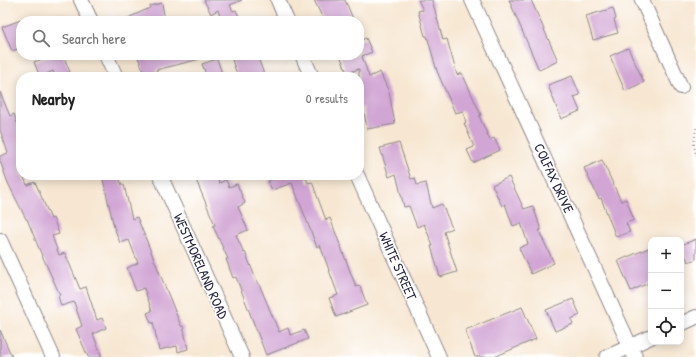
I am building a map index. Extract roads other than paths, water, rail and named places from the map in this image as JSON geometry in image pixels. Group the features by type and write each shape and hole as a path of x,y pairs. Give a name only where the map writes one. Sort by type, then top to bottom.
{"street":[{"path":"81,0 89,16"},
{"path":"278,0 285,16"},
{"name":"COLFAX DRIVE","path":"472,0 633,352"},
{"path":"642,0 681,87"},
{"path":"108,60 114,72"},
{"path":"304,60 310,72"},
{"name":"WESTMORELAND ROAD","path":"162,180 242,357"},
{"name":"WHITE STREET","path":"359,180 439,357"},
{"path":"0,240 53,357"},
{"path":"684,323 696,317"},
{"path":"607,357 633,352 648,340"}]}
